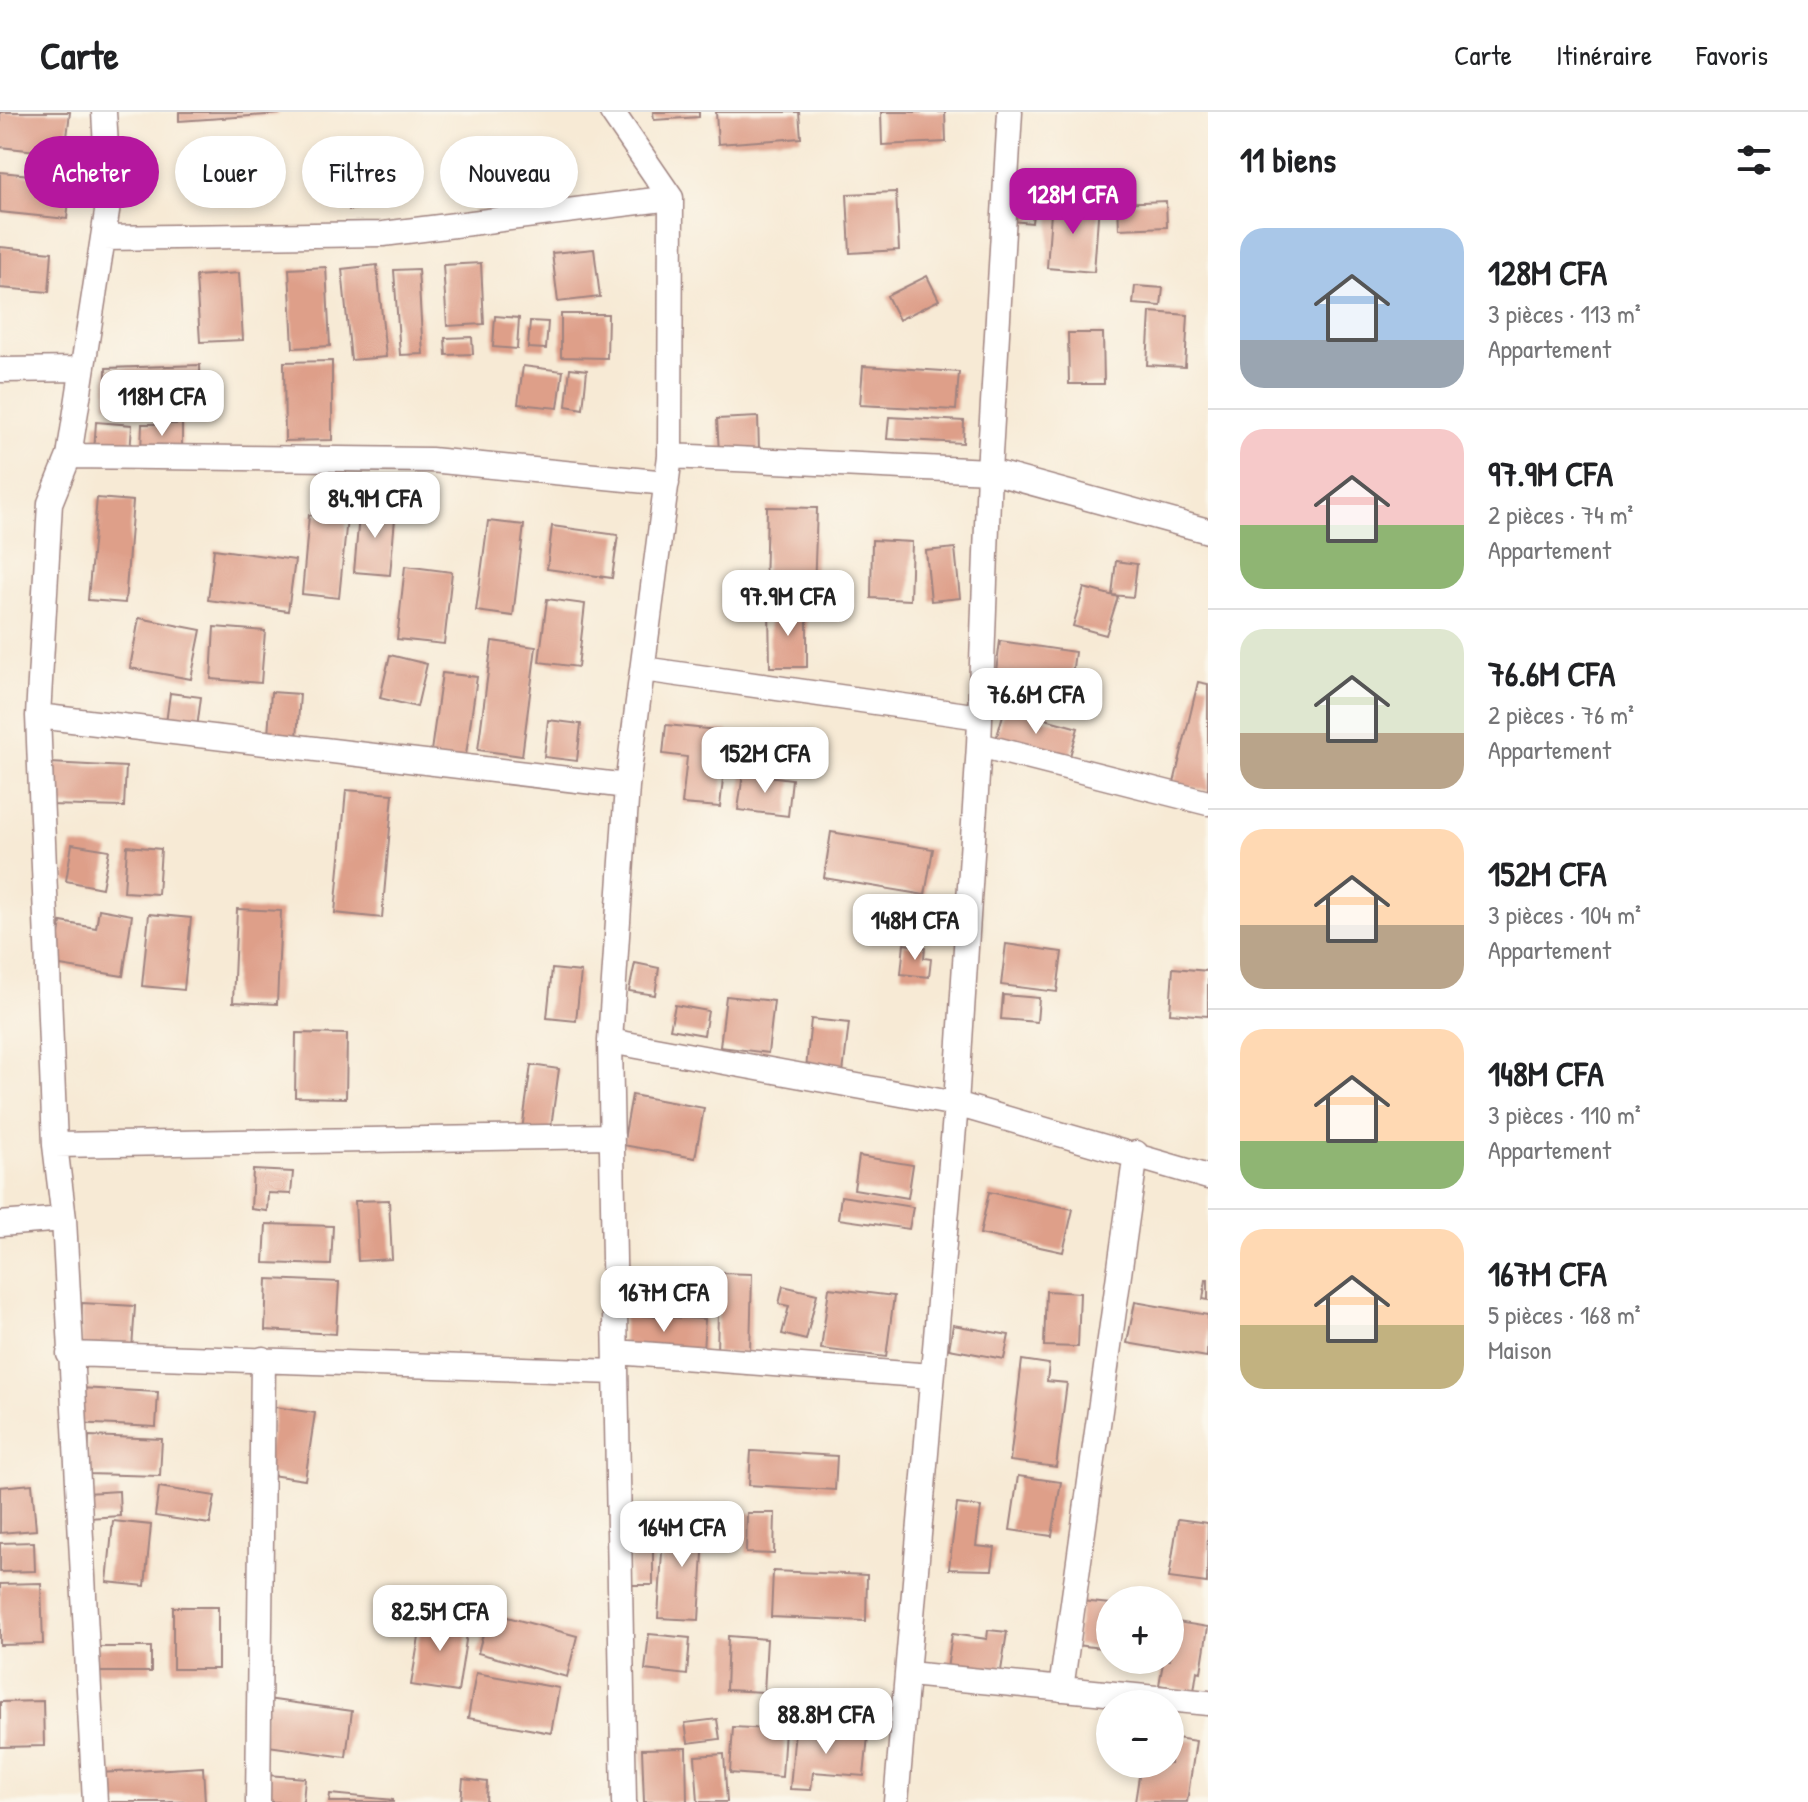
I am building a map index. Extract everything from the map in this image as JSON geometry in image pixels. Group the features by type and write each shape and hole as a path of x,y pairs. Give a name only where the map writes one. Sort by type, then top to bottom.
{"street":[{"path":"95,1802 64,1219 55,1145 38,716 50,503 69,456 109,199 104,112"},
{"path":"612,112 671,198 670,456 627,786 610,1041 624,1802"},
{"path":"896,1802 956,1104 979,745 989,471 1010,112"},
{"path":"103,238 383,234 671,198"},
{"path":"0,370 82,369"},
{"path":"69,456 431,460 667,483"},
{"path":"670,456 989,471 1208,531"},
{"path":"643,669 980,717"},
{"path":"38,716 627,786"},
{"path":"979,745 1208,803"},
{"path":"610,1041 956,1104 1136,1153 1208,1177"},
{"path":"55,1145 612,1136"},
{"path":"1061,1689 1136,1153"},
{"path":"0,1224 64,1219"},
{"path":"69,1354 616,1362 932,1376"},
{"path":"258,1802 263,1359"},
{"path":"909,1674 1208,1703"}],"building":[{"path":"0,112 70,112 67,136 24,136 24,150 0,147"},
{"path":"179,112 279,112 279,114 179,121"},
{"path":"653,112 699,112 699,117 654,120"},
{"path":"716,112 799,112 801,138 718,144"},
{"path":"881,112 945,112 946,142 882,145"},
{"path":"0,172 24,174 24,208 68,208 67,219 0,212"},
{"path":"1015,182 1036,184 1032,223 1012,221"},
{"path":"896,192 899,250 850,253 847,194"},
{"path":"1052,199 1099,203 1094,272 1047,268"},
{"path":"1166,201 1167,227 1119,229 1118,203"},
{"path":"0,247 52,252 49,292 0,288"},
{"path":"594,249 600,297 558,302 552,253"},
{"path":"481,263 484,324 447,326 443,265"},
{"path":"377,265 386,357 351,360 342,269"},
{"path":"326,267 330,346 293,348 289,269"},
{"path":"418,269 423,354 400,355 394,270"},
{"path":"239,273 243,340 200,342 196,276"},
{"path":"927,276 939,300 899,320 887,296"},
{"path":"1135,286 1163,288 1161,306 1133,304"},
{"path":"1150,312 1188,315 1185,367 1147,365"},
{"path":"561,314 608,314 607,358 561,357"},
{"path":"495,316 519,318 517,349 493,347"},
{"path":"530,321 548,322 546,349 528,348"},
{"path":"1068,333 1103,333 1104,384 1069,384"},
{"path":"472,337 473,354 446,355 445,338"},
{"path":"332,361 332,440 285,441 284,362"},
{"path":"200,365 201,403 106,404 106,368"},
{"path":"523,366 563,371 558,408 518,404"},
{"path":"863,366 959,372 956,410 860,405"},
{"path":"570,368 587,370 583,409 566,406"},
{"path":"758,417 759,450 719,452 717,419"},
{"path":"889,417 964,421 963,443 887,439"},
{"path":"96,422 132,425 130,454 94,451"},
{"path":"142,424 182,424 182,453 141,452"},
{"path":"97,498 133,501 125,603 88,600"},
{"path":"360,504 396,507 390,575 354,572"},
{"path":"767,507 817,508 814,590 765,588"},
{"path":"309,515 347,518 339,598 302,594"},
{"path":"488,521 524,525 513,616 476,611"},
{"path":"552,526 618,535 612,578 547,569"},
{"path":"872,540 912,542 910,600 871,598"},
{"path":"955,548 960,598 931,601 926,551"},
{"path":"214,549 295,560 288,611 208,600"},
{"path":"1116,561 1137,564 1133,597 1112,595"},
{"path":"405,566 452,572 444,644 397,639"},
{"path":"1084,588 1118,597 1106,635 1073,626"},
{"path":"547,599 585,604 578,667 539,662"},
{"path":"807,609 807,667 770,667 769,610"},
{"path":"139,618 201,630 191,679 130,668"},
{"path":"214,627 265,631 261,683 211,679"},
{"path":"492,641 536,647 522,756 478,750"},
{"path":"1000,641 1075,652 1070,690 995,679"},
{"path":"390,655 427,664 417,707 380,698"},
{"path":"442,673 477,677 465,762 430,758"},
{"path":"1198,682 1208,684 1208,791 1174,783"},
{"path":"271,692 300,694 297,738 268,736"},
{"path":"170,693 201,697 197,728 166,723"},
{"path":"1005,708 1078,728 1068,763 995,743"},
{"path":"548,720 581,724 577,761 544,757"},
{"path":"666,725 728,731 720,807 682,804 687,757 663,754"},
{"path":"50,763 126,767 124,807 49,805"},
{"path":"743,773 792,779 788,816 738,810"},
{"path":"346,790 393,794 382,918 335,913"},
{"path":"831,832 933,849 925,895 824,878"},
{"path":"72,844 109,850 102,888 66,881"},
{"path":"127,846 161,849 158,894 124,892"},
{"path":"99,909 132,915 123,976 54,965 61,922 96,928"},
{"path":"237,909 281,911 277,1004 233,1002"},
{"path":"149,914 191,918 184,990 142,986"},
{"path":"904,944 925,947 924,958 931,959 929,977 901,974"},
{"path":"1006,944 1062,952 1057,992 1001,985"},
{"path":"635,963 659,968 655,995 629,991"},
{"path":"1173,968 1208,971 1208,1016 1170,1013"},
{"path":"552,969 581,972 576,1021 547,1018"},
{"path":"1003,995 1039,998 1037,1022 1001,1019"},
{"path":"726,996 774,1001 768,1053 720,1047"},
{"path":"675,1005 708,1011 704,1035 670,1029"},
{"path":"811,1019 849,1023 843,1073 806,1069"},
{"path":"296,1033 347,1034 346,1098 295,1097"},
{"path":"531,1065 559,1069 550,1134 522,1130"},
{"path":"632,1095 704,1108 695,1158 623,1145"},
{"path":"859,1156 913,1165 908,1198 854,1189"},
{"path":"253,1170 293,1172 291,1194 268,1193 267,1211 251,1209"},
{"path":"989,1192 1073,1209 1063,1252 980,1234"},
{"path":"841,1196 913,1207 909,1229 838,1219"},
{"path":"389,1200 392,1259 358,1261 355,1201"},
{"path":"266,1224 333,1226 331,1265 264,1263"},
{"path":"624,1271 707,1272 706,1304 623,1302"},
{"path":"719,1273 752,1274 750,1353 717,1353"},
{"path":"267,1279 339,1282 336,1334 265,1330"},
{"path":"1208,1280 1208,1300 1203,1299"},
{"path":"783,1286 817,1294 806,1340 782,1334 789,1306 779,1304"},
{"path":"829,1288 894,1296 886,1357 821,1349"},
{"path":"1046,1291 1080,1293 1078,1347 1044,1346"},
{"path":"1135,1302 1208,1315 1207,1357 1127,1343"},
{"path":"82,1303 135,1306 132,1349 80,1346"},
{"path":"624,1315 705,1319 703,1352 623,1349"},
{"path":"953,1325 1009,1335 1004,1359 949,1349"},
{"path":"1022,1360 1049,1364 1047,1381 1067,1383 1056,1467 1010,1461"},
{"path":"78,1388 158,1392 156,1427 76,1423"},
{"path":"275,1407 315,1413 305,1480 264,1474"},
{"path":"89,1436 162,1439 160,1476 87,1474"},
{"path":"751,1451 837,1456 835,1490 749,1485"},
{"path":"1018,1476 1061,1482 1052,1536 1010,1530"},
{"path":"32,1484 36,1530 0,1533 0,1487"},
{"path":"159,1487 215,1496 210,1524 155,1516"},
{"path":"119,1491 120,1516 88,1518 86,1493"},
{"path":"957,1504 981,1507 976,1546 995,1548 992,1570 949,1569"},
{"path":"747,1513 775,1513 774,1554 746,1553"},
{"path":"664,1518 705,1520 699,1620 658,1618"},
{"path":"1178,1519 1208,1523 1207,1583 1169,1578"},
{"path":"113,1521 151,1525 145,1586 107,1582"},
{"path":"629,1522 653,1522 653,1585 630,1585"},
{"path":"34,1542 35,1571 0,1572 0,1543"},
{"path":"773,1571 867,1575 866,1621 771,1617"},
{"path":"41,1583 43,1644 0,1645 0,1584"},
{"path":"1081,1601 1096,1603 1096,1647 1076,1645"},
{"path":"173,1607 218,1607 218,1669 173,1669"},
{"path":"489,1612 577,1636 567,1677 478,1653"},
{"path":"423,1613 469,1621 458,1692 411,1685"},
{"path":"1184,1623 1208,1627 1201,1672 1197,1671 1194,1691 1159,1685 1161,1674 1184,1674"},
{"path":"988,1630 1007,1632 1000,1677 947,1669 952,1634 987,1639"},
{"path":"649,1634 690,1638 687,1675 645,1670"},
{"path":"728,1636 767,1639 764,1692 726,1690"},
{"path":"96,1647 151,1647 151,1672 96,1672"},
{"path":"476,1673 559,1688 551,1733 468,1718"},
{"path":"267,1699 352,1711 346,1757 261,1745"},
{"path":"43,1701 44,1746 0,1747 0,1702"},
{"path":"717,1719 720,1739 688,1743 685,1723"},
{"path":"733,1727 785,1730 782,1777 730,1773"},
{"path":"795,1729 868,1736 864,1776 813,1772 811,1790 790,1789"},
{"path":"1184,1739 1196,1741 1187,1802 1135,1802 1139,1778 1184,1778"},
{"path":"686,1748 687,1802 644,1802 642,1749"},
{"path":"724,1754 727,1802 698,1802 695,1756"},
{"path":"203,1767 205,1802 100,1802 99,1773"},
{"path":"267,1775 305,1778 303,1802 264,1802"},
{"path":"463,1779 487,1782 486,1802 461,1802"},
{"path":"330,1794 393,1800 393,1802 329,1802"}]}
